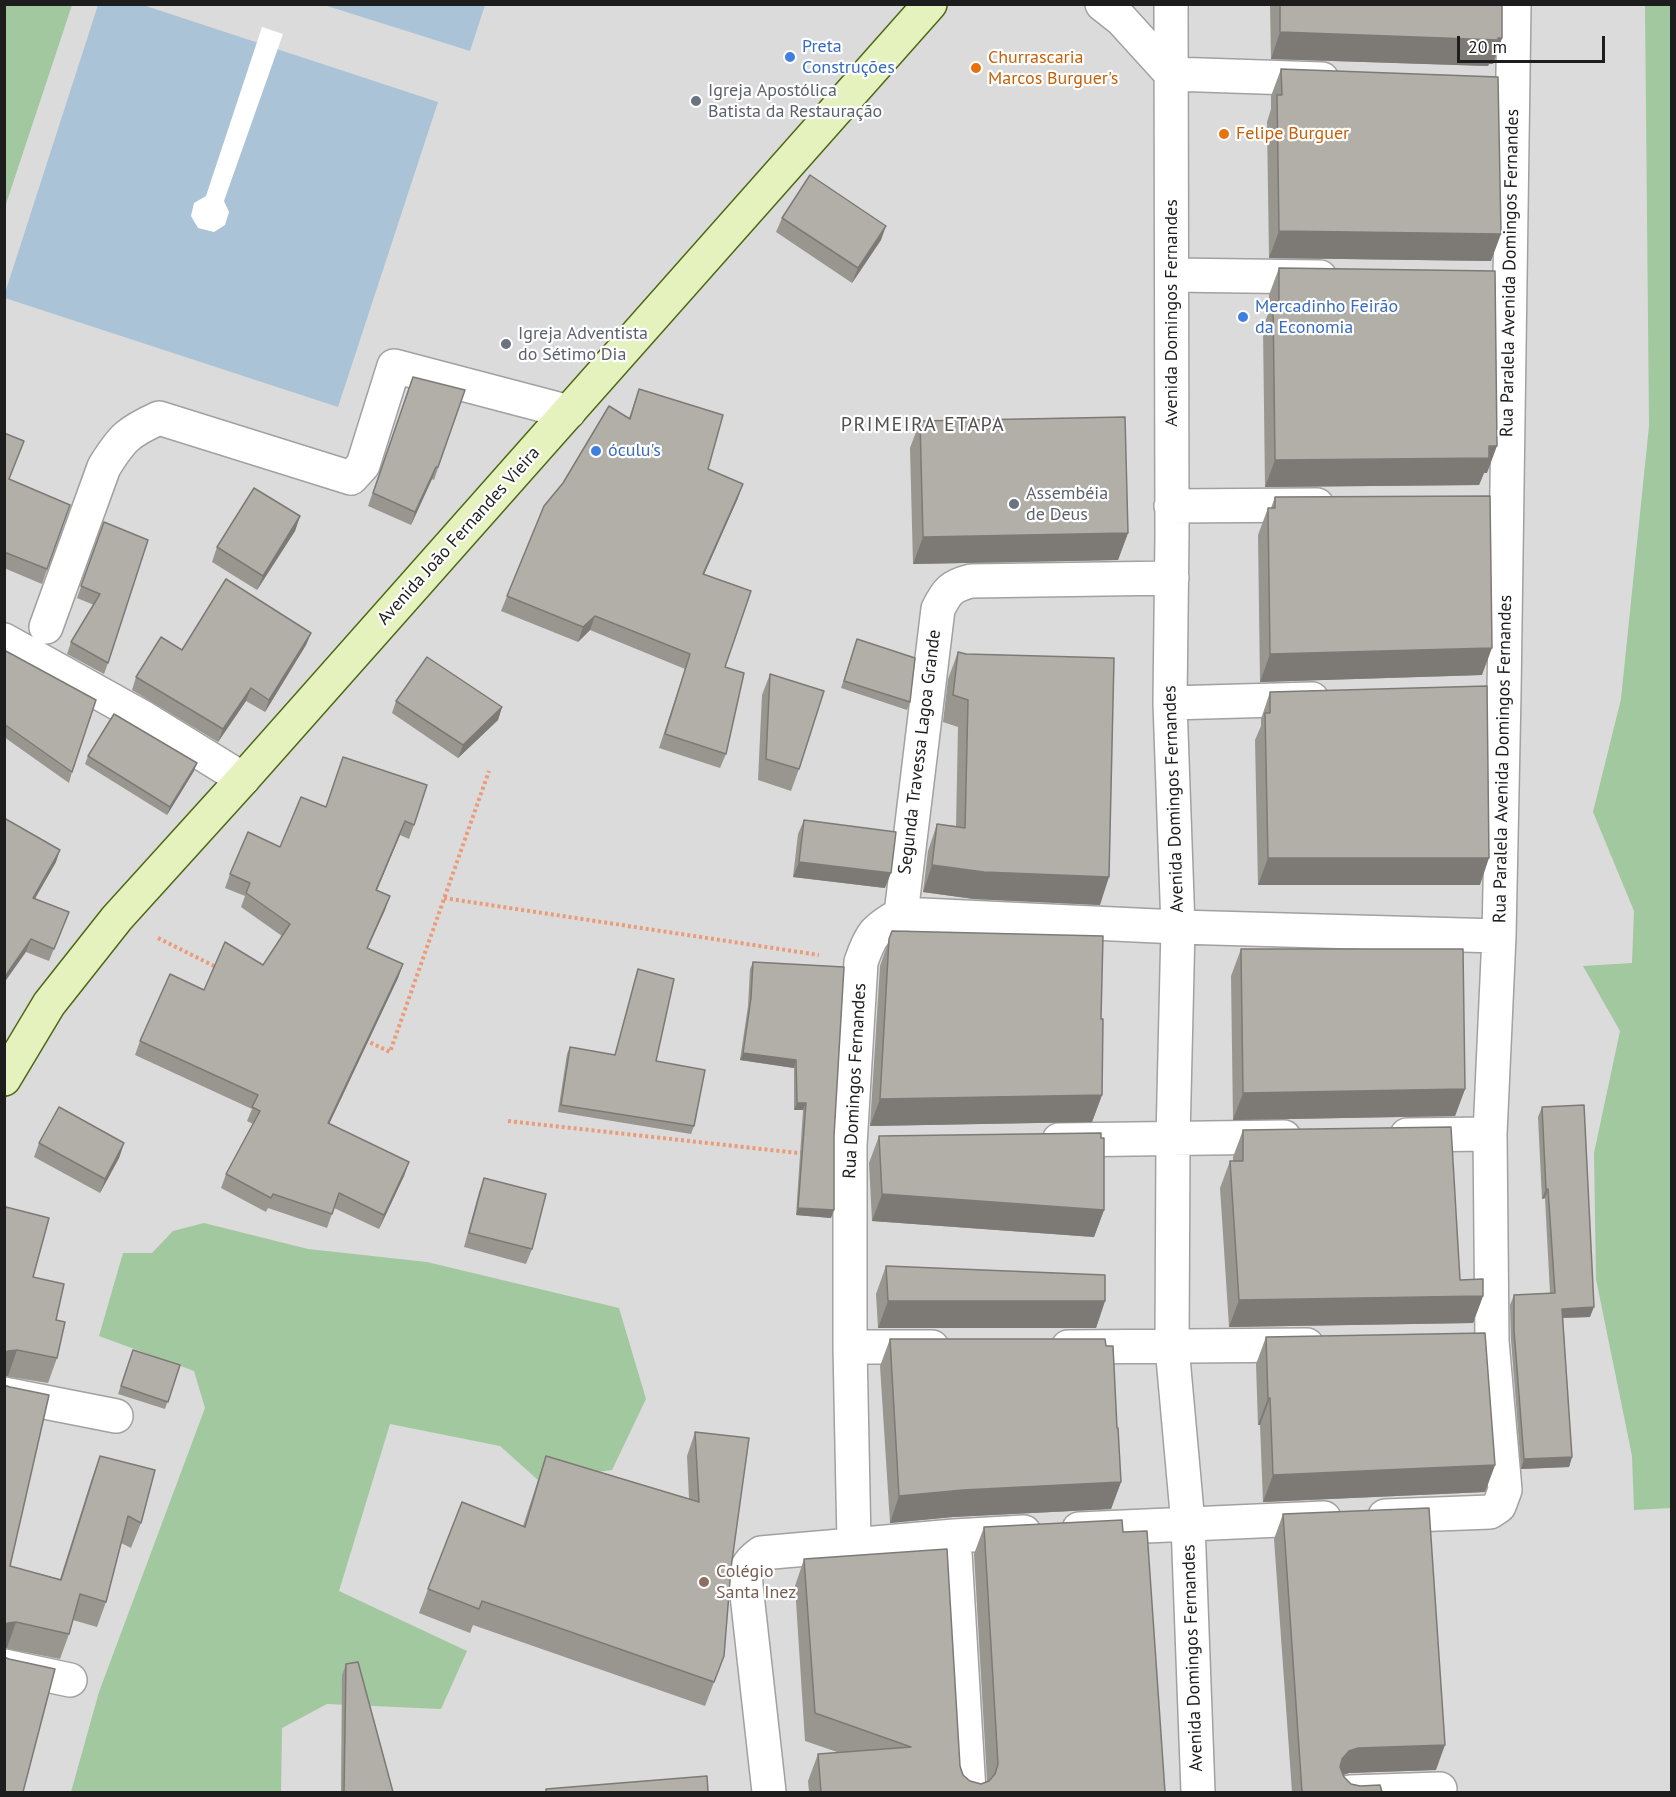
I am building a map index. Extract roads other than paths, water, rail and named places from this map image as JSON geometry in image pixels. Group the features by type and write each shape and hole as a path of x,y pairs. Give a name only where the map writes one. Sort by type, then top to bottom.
{"main road":[{"name":"Avenida João Fernandes Vieira","path":"4,1079 49,1004 117,918 930,4"}],"street":[{"path":"1102,4 1121,19 1171,75 1348,80"},
{"name":"Avenida Domingos Fernandes","path":"1171,4 1173,112 1170,703 1178,927 1173,1138 1172,1347 1188,1524 1198,1792"},
{"name":"Rua Paralela Avenida Domingos Fernandes","path":"1496,1510 1503,1500 1505,1490 1480,1341 1499,936 1492,694 1495,504 1510,280 1514,4"},
{"path":"1478,84 1513,86"},
{"path":"1172,275 1347,278"},
{"path":"1475,279 1510,280"},
{"path":"46,627 104,466 119,444 134,429 159,418 351,478 363,465 394,366 569,412"},
{"path":"1171,506 1351,505"},
{"name":"Segunda Travessa Lagoa Grande","path":"901,914 938,609 946,593 957,584 971,581 1172,578"},
{"path":"4,640 144,718 243,779"},
{"path":"1170,703 1337,698"},
{"path":"901,914 1178,927 1499,936"},
{"name":"Rua Domingos Fernandes","path":"854,1543 850,1347 862,1144 861,962 878,927 901,914"},
{"path":"1372,1136 1490,1134"},
{"path":"1030,1141 1314,1136"},
{"path":"1041,1347 1336,1344"},
{"path":"850,1347 957,1347"},
{"path":"4,1394 117,1416"},
{"name":"Avenida Domingos Fernandes","path":"1188,1524 1496,1510"},
{"path":"769,1792 746,1586 746,1570 752,1559 761,1553 854,1543 954,1536 1188,1524"},
{"path":"954,1536 969,1792"},
{"path":"4,1666 70,1680"},
{"path":"1350,1792 1440,1789"}],"water":[{"path":"485,4 470,51 324,5"},
{"path":"98,5 143,5 438,102 338,407 5,298"}],"place":[{"name":"Preta Construções","path":"790,57"},
{"name":"Churrascaria Marcos Burguer's","path":"976,68"},
{"name":"Igreja Apostólica Batista da Restauração","path":"696,101"},
{"name":"Felipe Burguer","path":"1224,134"},
{"name":"Mercadinho Feirão da Economia","path":"1243,317"},
{"name":"Igreja Adventista do Sétimo Dia","path":"506,344"},
{"name":"óculu's","path":"596,451"},
{"name":"Assembéia de Deus","path":"1014,504"},
{"name":"Colégio Santa Inez","path":"704,1582"}],"district":[{"name":"PRIMEIRA ETAPA","path":"923,425"}]}
